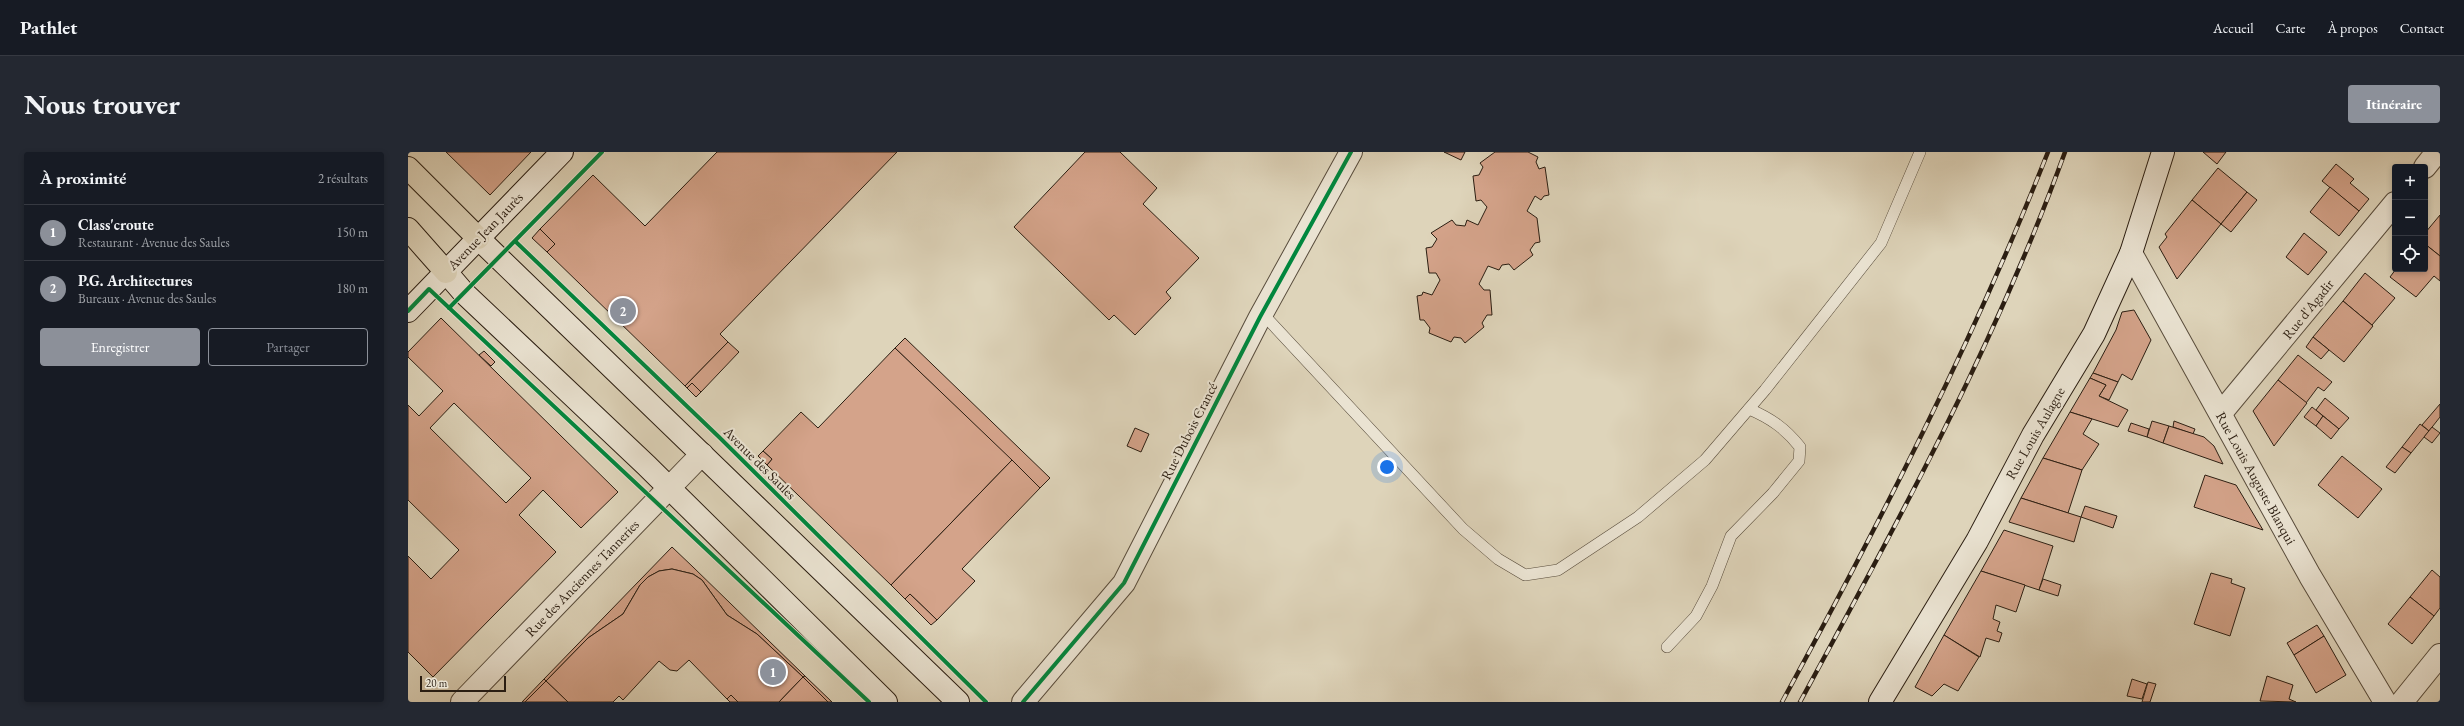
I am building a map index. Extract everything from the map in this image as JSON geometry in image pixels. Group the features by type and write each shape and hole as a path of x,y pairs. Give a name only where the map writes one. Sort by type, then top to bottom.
{"highway":[{"path":"408,168 478,238"},
{"path":"408,229 446,272"}],"street":[{"name":"Avenue Jean Jaurès","path":"408,311 562,152"},
{"name":"Rue Dubois Crancé","path":"1022,702 1124,583 1262,313 1351,152"},
{"name":"Rue Louis Aulagne","path":"1880,702 1977,541 2032,435 2094,334 2131,253 2163,152"},
{"path":"2427,164 2437,152"},
{"name":"Rue d'Agadir","path":"2221,413 2392,207"},
{"path":"478,238 958,702"},
{"name":"Rue Louis Auguste Blanqui","path":"2131,253 2310,576 2385,702"},
{"path":"446,272 464,293 669,489 886,702"},
{"name":"Rue des Anciennes Tanneries","path":"462,702 702,454"},
{"path":"2402,702 2440,655"}],"lane":[{"path":"1262,313 1463,529 1498,559 1525,575 1558,570 1638,516 1704,460 1749,409 1882,243 1920,152"},
{"path":"1667,647 1696,616 1712,586 1732,536 1773,493 1799,461 1800,447 1788,432 1770,418 1749,409"}],"building":[{"path":"446,152 531,152 490,195"},
{"path":"717,152 897,152 720,334 728,342 685,386 547,252 555,244 540,229 593,175 645,226"},
{"path":"1085,152 1120,152 1157,188 1143,204 1199,258 1166,292 1171,298 1135,335 1114,315 1109,320 1014,227"},
{"path":"1444,152 1465,152 1461,160"},
{"path":"1495,152 1528,152 1538,157 1536,162 1539,169 1545,167 1549,195 1544,196 1541,200 1535,196 1527,211 1537,218 1540,242 1535,243 1530,250 1533,255 1514,270 1509,264 1502,265 1499,270 1488,266 1479,284 1484,290 1490,290 1492,315 1487,315 1482,323 1484,327 1465,343 1461,338 1454,337 1451,342 1429,333 1430,328 1424,320 1420,320 1417,296 1422,295 1423,292 1432,295 1440,280 1436,273 1429,273 1426,248 1432,247 1437,239 1431,233 1452,220 1456,225 1465,226 1467,220 1478,225 1487,207 1481,200 1476,201 1473,176 1479,175 1483,167 1480,163"},
{"path":"2203,152 2226,152 2217,164"},
{"path":"2336,164 2354,179 2350,183 2369,199 2359,211 2322,181"},
{"path":"2218,168 2247,192 2221,224 2192,200"},
{"path":"2330,187 2359,211 2339,236 2310,212"},
{"path":"2247,192 2257,200 2231,232 2221,224"},
{"path":"2192,200 2221,224 2177,279 2159,247 2167,237 2165,234"},
{"path":"2440,215 2440,256 2428,246 2428,229"},
{"path":"540,229 555,244 547,252 532,238"},
{"path":"2304,233 2327,252 2308,275 2286,257"},
{"path":"2428,246 2440,256 2440,281 2434,276 2416,297 2390,277 2394,272 2428,272"},
{"path":"2365,273 2395,298 2372,325 2343,301"},
{"path":"2343,301 2373,326 2344,362 2313,337"},
{"path":"2134,310 2151,340 2132,380 2122,374 2118,382 2093,373 2116,330 2122,312"},
{"path":"441,318 618,492 581,528 543,490 519,515 556,552 433,677 408,652 408,556 431,579 459,550 408,500 408,405 419,416 443,391 408,357 408,352","holes":["454,403 531,478 506,503 430,428"]},
{"path":"2313,337 2329,350 2321,359 2306,347"},
{"path":"905,338 1050,478 1040,488 895,348"},
{"path":"728,342 739,352 701,392 692,383 687,388 685,386"},
{"path":"895,348 1012,460 891,585 767,465 772,459 763,451 801,412 818,428"},
{"path":"484,351 495,362 491,366 479,355"},
{"path":"2298,355 2332,382 2324,391 2318,387 2306,403 2278,380"},
{"path":"2093,373 2118,382 2109,400 2099,396 2106,385 2090,378"},
{"path":"2090,378 2106,385 2099,396 2128,410 2118,427 2070,412"},
{"path":"2278,380 2307,403 2274,446 2253,411"},
{"path":"692,383 701,392 696,397 687,388"},
{"path":"2325,398 2349,418 2339,429 2316,410"},
{"path":"2440,404 2440,417 2429,431 2422,425"},
{"path":"2312,407 2323,416 2316,426 2304,417"},
{"path":"2070,412 2092,419 2083,434 2099,444 2082,470 2043,458"},
{"path":"2323,416 2339,429 2331,439 2316,426"},
{"path":"2152,421 2169,426 2163,443 2147,437"},
{"path":"2174,421 2195,429 2193,434 2173,427"},
{"path":"2131,423 2149,429 2147,437 2128,431"},
{"path":"2420,424 2429,431 2411,453 2402,447"},
{"path":"2169,426 2204,437 2214,446 2223,464 2163,443"},
{"path":"2432,427 2440,433 2432,443 2424,437"},
{"path":"1135,428 1149,434 1141,452 1127,446"},
{"path":"2402,447 2411,453 2395,473 2386,467"},
{"path":"763,451 772,459 767,465 758,456"},
{"path":"2342,456 2382,489 2358,518 2318,485"},
{"path":"2043,458 2082,470 2068,513 2021,498"},
{"path":"1012,460 1040,488 962,569 975,581 937,620 910,594 905,599 891,585"},
{"path":"2205,475 2236,485 2263,530 2194,507"},
{"path":"2021,498 2081,517 2074,542 2009,522"},
{"path":"2085,506 2117,516 2113,528 2081,517"},
{"path":"2004,530 2053,546 2039,590 1981,571"},
{"path":"672,547 805,676 803,677 757,634 727,615 702,580 693,574 672,569 659,571 648,577 640,585 623,614 588,638 546,681 544,679"},
{"path":"672,569 693,574 702,580 727,615 757,634 803,677 779,702 738,702 731,695 727,699 689,660 677,671 670,670 659,661 623,700 619,696 613,702 568,702 546,681 588,638 623,614 640,585 648,577 659,571"},
{"path":"2432,570 2440,577 2440,608 2434,616 2410,597"},
{"path":"1981,571 2025,585 2016,612 1996,605 1993,619 2000,622 1997,631 2002,633 1999,642 1986,638 1980,657 1944,635"},
{"path":"2211,573 2232,579 2231,583 2245,588 2230,636 2194,624"},
{"path":"2043,579 2061,585 2058,596 2039,590"},
{"path":"910,594 937,620 931,625 905,599"},
{"path":"2410,597 2434,616 2412,644 2388,624"},
{"path":"2317,625 2324,636 2294,655 2287,643"},
{"path":"1944,635 1979,657 1958,691 1944,684 1932,696 1915,687"},
{"path":"2324,636 2346,675 2316,693 2294,655"},
{"path":"805,676 832,702 828,702 803,677"},
{"path":"2267,676 2293,685 2289,699 2296,702 2260,701"},
{"path":"803,677 828,702 779,702"},
{"path":"544,679 546,681 525,702 522,702"},
{"path":"2132,679 2147,684 2142,699 2127,696"},
{"path":"546,681 568,702 525,702"},
{"path":"2148,682 2156,684 2150,702 2142,702"},
{"path":"731,695 738,702 730,702 727,699"}],"railway":[{"path":"1782,702 1924,431 1989,293 2048,152"},
{"path":"1800,702 1873,568 1943,432 2008,293 2038,223 2065,152"}],"cycle path":[{"path":"449,308 602,152"},
{"path":"1023,702 1124,583 1260,317 1351,152"},
{"name":"Avenue des Saules","path":"516,242 719,437 986,702"},
{"path":"408,311 429,289 869,702"}],"place":[{"name":"P.G. Architectures","path":"623,311"},
{"name":"Class'croute","path":"773,672"}]}
